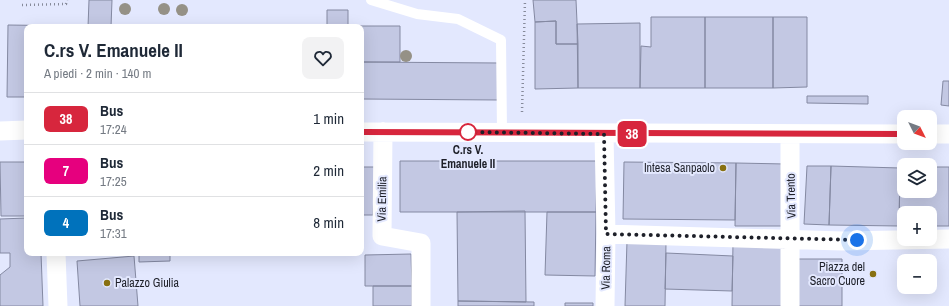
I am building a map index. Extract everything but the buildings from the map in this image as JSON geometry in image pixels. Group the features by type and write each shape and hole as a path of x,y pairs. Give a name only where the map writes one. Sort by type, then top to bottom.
{"street":[{"path":"0,131 24,130"},
{"path":"364,132 897,134"},
{"name":"Via Emilia","path":"383,132 382,236 421,243 422,306"},
{"name":"Via Roma","path":"604,134 606,234 605,306"},
{"name":"Via Trento","path":"790,134 790,306"},
{"path":"937,134 949,134"},
{"path":"606,234 842,240 949,239"},
{"path":"56,256 58,306"}],"lane":[{"path":"371,0 417,14 458,19 501,40 502,132"}],"path":[{"path":"22,5 66,4 67,0"},
{"path":"522,133 525,0"}],"bus line":[{"name":"38","path":"364,132 897,134"}],"place":[{"name":"C.rs V. Emanuele II","path":"468,132"},
{"name":"Intesa Sanpaolo","path":"723,168"},
{"name":"Piazza del Sacro Cuore","path":"873,274"},
{"name":"Palazzo Giulia","path":"107,283"}],"route":[{"path":"468,132 604,134 606,234 857,240"}]}
